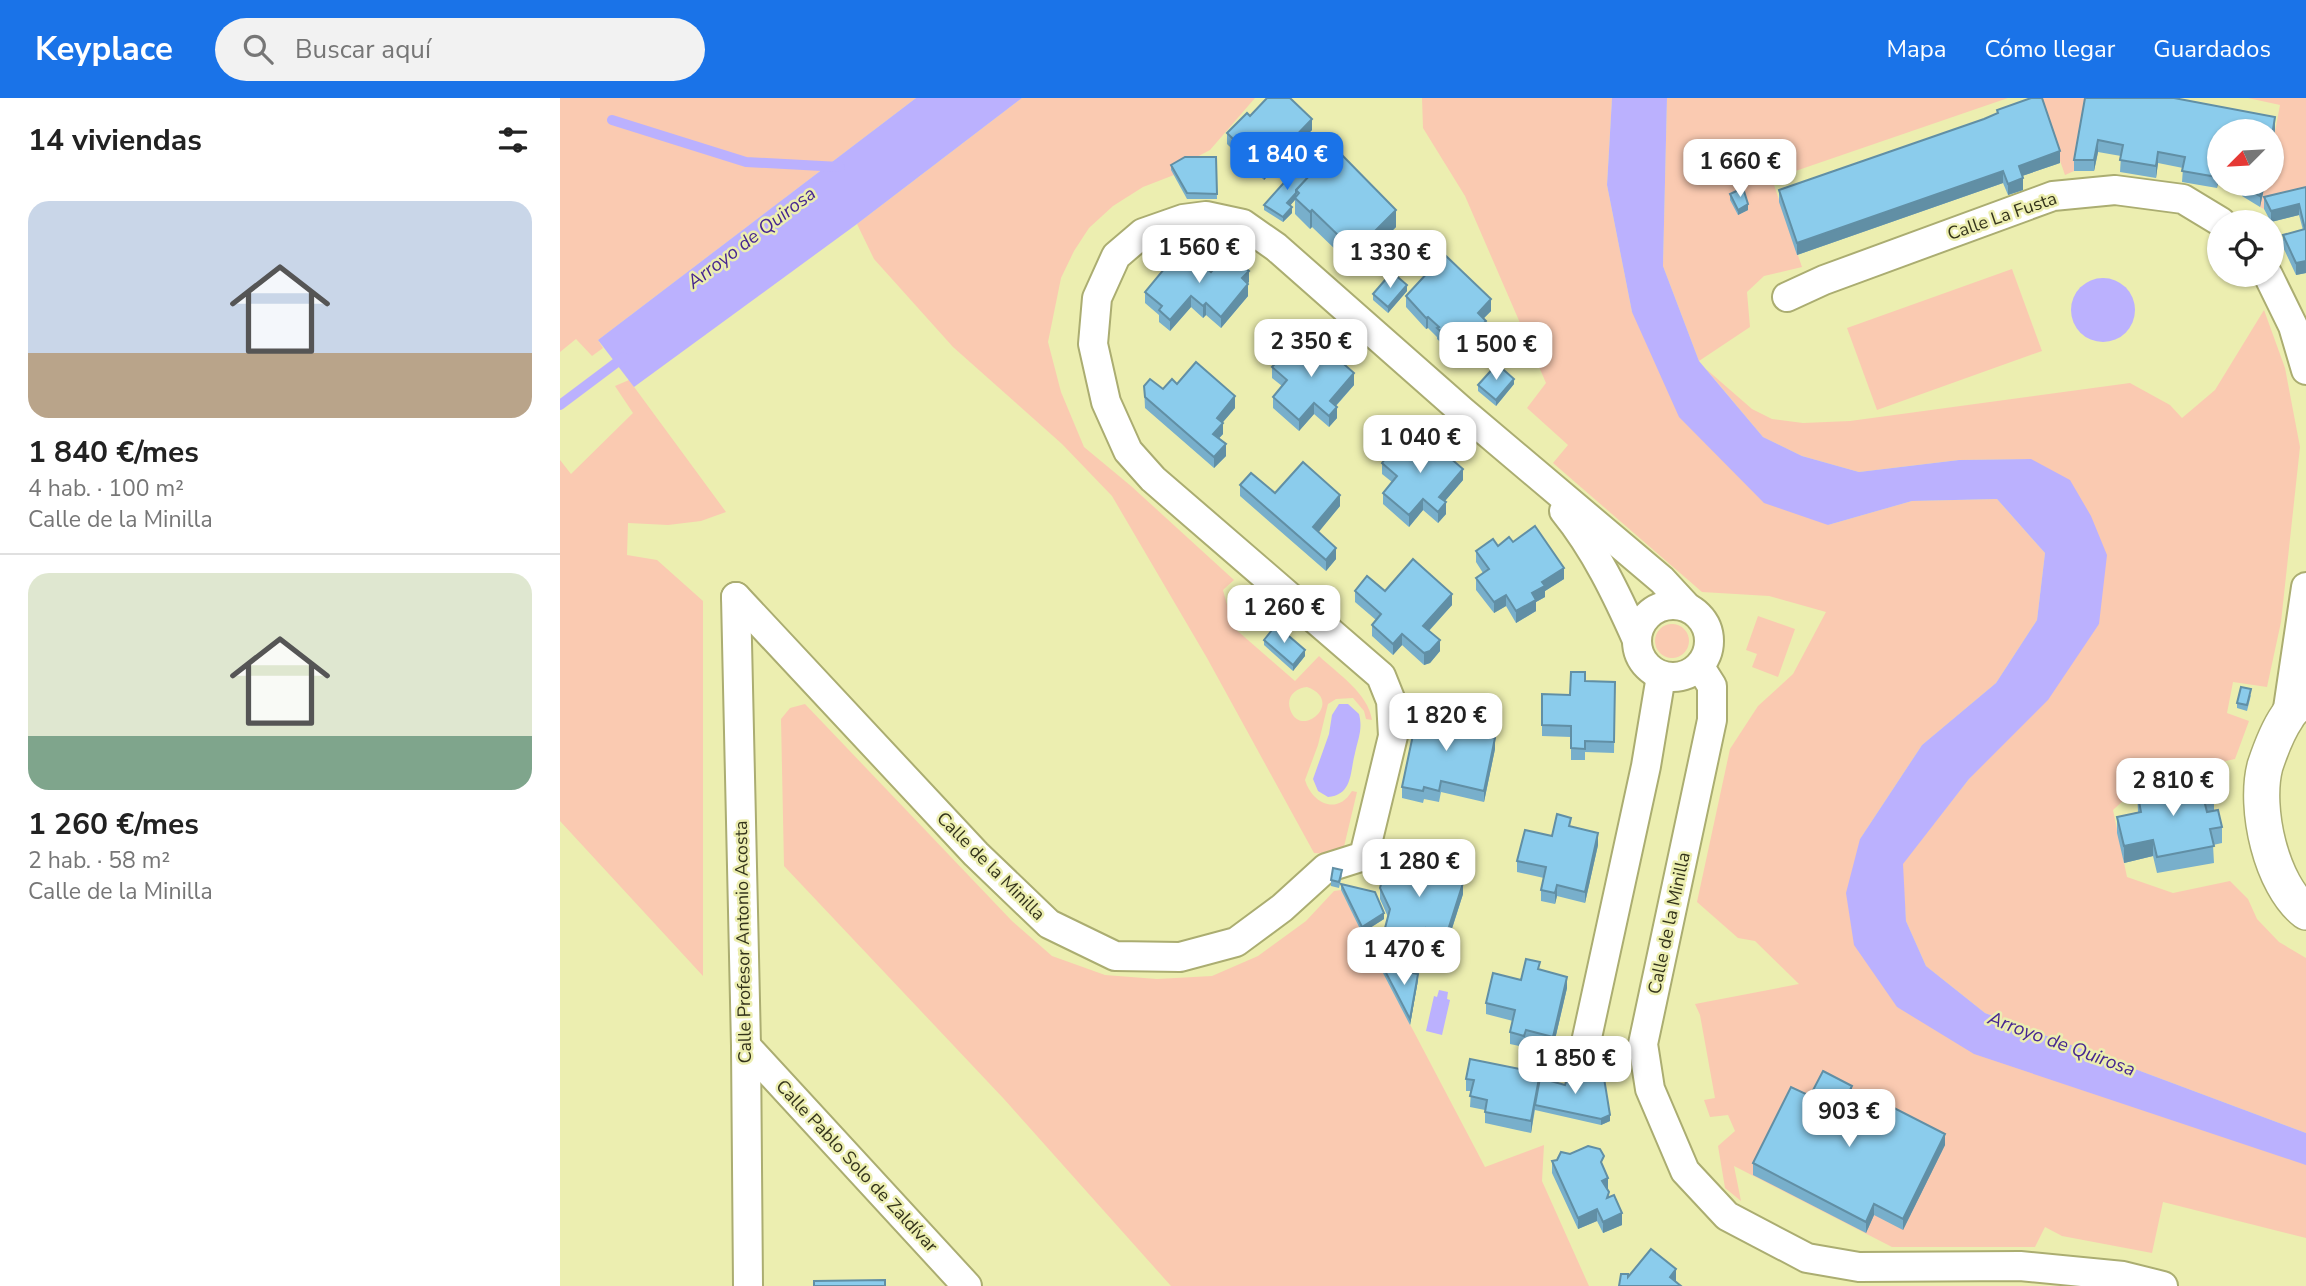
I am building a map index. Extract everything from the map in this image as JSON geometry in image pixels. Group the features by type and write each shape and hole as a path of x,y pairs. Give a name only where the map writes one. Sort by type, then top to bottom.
{"street":[{"name":"Calle La Fusta","path":"1787,297 1824,280 2053,196 2115,190 2183,199 2207,214"},
{"name":"Calle de la Minilla","path":"736,597 976,854 1049,924 1115,956 1180,957 1236,942 1282,908 1326,869 1364,856 1393,736 1391,701 1381,676 1153,479 1128,451 1106,402 1093,344 1097,298 1116,256 1143,233 1183,219 1206,216 1243,224 1276,247 1524,464 1662,580 1687,607"},
{"path":"2274,287 2293,326 2306,370"},
{"name":"Calle de la Minilla","path":"1524,464 1579,530 1603,570 1637,640"},
{"path":"2306,587 2297,706 2265,768 2262,814 2274,868 2295,903 2306,912"},
{"name":"Calle Profesor Antonio Acosta","path":"736,597 746,1046 748,1286"},
{"path":"1675,605 1687,607 1705,622 1709,633 1707,657 1700,667 1682,677 1661,676 1643,661 1638,651 1639,629 1653,610 1675,605"},
{"name":"Calle de la Minilla","path":"1700,667 1712,686 1712,720 1643,1044 1650,1090 1685,1171 1727,1216 1807,1258 1859,1267 2020,1266 2123,1276 2163,1286"},
{"path":"1583,1056 1646,766 1661,676"},
{"name":"Calle Pablo Solo de Zaldívar","path":"746,1046 967,1286"}],"shaded area":[{"path":"560,98 916,98 598,340 603,348 592,356 576,339 560,352"},
{"path":"1022,98 1255,98 1210,150 1172,170 1174,175 1143,187 1113,206 1089,228 1061,278 1048,342 1061,392 1084,447 1234,580 1223,590 1233,627 1295,681 1319,656 1365,701 1372,720 1366,719 1364,711 1353,698 1336,699 1328,704 1318,745 1305,780 1313,795 1326,804 1339,803 1352,791 1357,792 1342,855 1314,853 1207,658 1112,496 1062,444 953,347 874,259 857,224","holes":["1307,687 1318,693 1322,701 1317,715 1310,720 1295,718 1289,704 1293,694"]},
{"path":"1422,98 1612,98 1607,185 1632,312 1828,525 1912,501 1997,499 2045,553 2037,620 1996,683 1922,745 1860,839 1897,1007 2306,1164 2306,1238 2163,1202 2152,1253 2062,1236 2045,1227 2035,1247 1892,1247 1734,1166 1741,1201 1725,1188 1718,1146 1735,1131 1728,1115 1710,1117 1704,1100 1715,1098 1700,1015 1695,1004 1799,984 1755,941 1738,938 1697,902 1730,749 1758,706 1793,674 1826,612 1769,596 1702,592 1553,463 1568,445 1527,408 1546,383 1465,196 1423,128"},
{"path":"1667,98 2008,98 1772,179 1802,267 1764,276 1747,292 1750,327 1699,361 1663,266"},
{"path":"2038,98 2087,98 2074,171 2065,175"},
{"path":"2248,98 2306,98 2306,198 2264,209 2260,207 2262,196 2284,196 2284,119 2277,119 2280,105"},
{"path":"2012,269 2042,351 1877,410 1847,328"},
{"path":"2264,310 2285,368 2300,447 2281,622 2267,687 2233,682 2227,713 2249,721 2235,759 2148,778 2113,810 2127,877 2173,893 2230,881 2248,899 2257,919 2279,942 2306,958 2306,1133 1985,1013 1926,966 1906,921 1902,864 1969,779 2099,624 2030,459 1959,460 1859,472 1802,456 1763,437 1706,369 1752,409 1772,419 1803,423 1850,421 2130,383 2170,405 2182,418 2215,390"},
{"path":"629,380 726,512 701,521 668,525 628,523 627,555 657,560 703,601 703,976 560,821 560,460 571,474 633,413 615,386"},
{"path":"1758,616 1795,629 1778,677 1752,667 1757,654 1746,650"},
{"path":"1672,624 1684,629 1689,641 1684,653 1672,658 1660,653 1655,641 1660,629"},
{"path":"805,704 1012,921 1052,956 1105,975 1157,979 1212,976 1258,956 1306,921 1334,891 1341,890 1485,1167 1544,1145 1542,1181 1589,1286 1171,1286 1004,1099 784,866 781,719 790,708"}],"water":[{"path":"916,98 1022,98 857,224 634,387 598,340"},
{"path":"1612,98 1667,98 1663,266 1699,361 1763,437 1802,456 1859,472 1959,460 2031,459 2070,480 2091,516 2107,555 2099,624 2048,700 1969,779 1903,864 1906,921 1926,966 1985,1013 2306,1133 2306,1165 1974,1054 1897,1007 1854,945 1846,893 1860,839 1922,745 1996,683 2037,620 2045,553 1997,499 1912,501 1828,525 1764,503 1679,417 1632,312 1607,185"},
{"path":"2097,278 2109,278 2126,287 2133,298 2133,322 2126,333 2109,342 2097,342 2085,337 2076,328 2071,316 2071,304 2076,292 2085,283"},
{"path":"1339,704 1348,704 1359,714 1360,729 1349,781 1342,792 1328,797 1318,791 1313,779 1329,734 1332,715"},
{"path":"1439,990 1448,992 1447,999 1450,1000 1442,1035 1426,1031 1434,996 1437,997"}],"building":[{"path":"1267,98 1290,98 1312,119 1264,169 1227,133 1247,113 1250,116"},
{"path":"2031,98 2042,98 2060,151 2019,166 2023,178 2008,184 2003,171 1797,243 1779,190 1984,119 1998,113 1997,110"},
{"path":"2085,98 2174,98 2275,117 2207,119 2207,175 2182,171 2185,157 2158,152 2156,166 2120,160 2123,145 2098,140 2094,160 2074,160"},
{"path":"1339,152 1396,210 1376,230 1379,233 1361,252 1358,249 1353,254 1338,239 1340,237 1295,198 1299,193 1296,190 1314,170 1318,174"},
{"path":"1185,157 1216,157 1217,194 1187,193 1171,165"},
{"path":"1299,166 1310,175 1287,203 1292,207 1283,217 1264,205"},
{"path":"2306,187 2306,261 2296,263 2284,237 2284,235 2305,229 2299,204 2270,210 2264,197 2284,196 2284,192"},
{"path":"1743,188 1748,204 1738,210 1730,194"},
{"path":"1189,253 1211,272 1228,253 1249,271 1242,278 1248,284 1221,317 1206,303 1203,306 1191,296 1170,320 1159,310 1162,306 1145,292 1169,263 1177,269"},
{"path":"1445,255 1491,299 1478,313 1486,321 1473,334 1481,342 1469,356 1426,318 1406,296 1430,270 1433,273 1431,269"},
{"path":"1392,272 1407,285 1388,307 1373,294"},
{"path":"1311,335 1354,373 1330,401 1337,407 1329,416 1314,403 1299,420 1273,397 1287,380 1272,367 1281,357 1287,363"},
{"path":"1196,362 1235,396 1217,418 1223,423 1213,434 1226,444 1214,457 1145,397 1144,386 1150,379 1163,389 1172,379 1177,384"},
{"path":"1497,364 1514,379 1496,400 1478,385"},
{"path":"1420,432 1463,469 1439,497 1446,502 1438,512 1423,499 1409,515 1383,493 1397,476 1382,463 1390,453 1397,459"},
{"path":"1303,462 1340,495 1313,527 1336,548 1326,560 1240,485 1251,473 1275,493"},
{"path":"1535,526 1564,568 1542,582 1545,586 1532,593 1536,600 1516,611 1506,595 1494,602 1476,578 1489,569 1476,551 1493,539 1498,546 1509,537 1513,542"},
{"path":"1413,559 1452,594 1423,626 1440,640 1430,651 1424,653 1402,634 1393,644 1372,625 1381,614 1355,591 1367,576 1385,591"},
{"path":"1276,625 1305,650 1293,665 1264,640"},
{"path":"1571,672 1585,672 1585,681 1615,682 1614,742 1585,741 1585,749 1571,748 1571,726 1542,725 1542,694 1570,695"},
{"path":"2241,687 2251,689 2247,705 2237,703"},
{"path":"1416,704 1440,709 1440,713 1457,717 1454,728 1495,738 1484,791 1441,781 1439,791 1424,787 1423,791 1402,787 1414,730"},
{"path":"2211,776 2214,794 2203,796 2207,812 2218,810 2222,827 2210,829 2214,846 2157,857 2153,840 2124,846 2117,817 2141,812 2137,791"},
{"path":"1557,814 1571,818 1569,826 1598,833 1585,892 1557,885 1555,893 1541,890 1546,867 1517,861 1525,830 1552,836"},
{"path":"1415,853 1429,856 1426,868 1434,870 1433,876 1463,883 1448,930 1445,929 1444,932 1426,928 1423,938 1385,928 1390,909 1380,888 1384,873 1402,877 1407,855 1414,857"},
{"path":"1333,868 1342,870 1339,882 1331,880"},
{"path":"1341,884 1375,892 1384,913 1362,927"},
{"path":"1526,959 1540,962 1538,969 1567,977 1553,1037 1526,1030 1524,1036 1510,1032 1515,1010 1486,1003 1493,973 1521,980"},
{"path":"1383,967 1418,974 1410,1019"},
{"path":"1470,1059 1540,1073 1531,1121 1485,1112 1487,1100 1470,1096 1474,1080 1466,1079"},
{"path":"1823,1071 1852,1086 1839,1111 1848,1116 1861,1091 1945,1134 1903,1219 1874,1204 1866,1222 1753,1163 1791,1087 1810,1096"},
{"path":"1569,1072 1604,1078 1610,1115 1601,1119 1535,1105 1540,1078 1565,1085"},
{"path":"1588,1146 1600,1149 1604,1156 1601,1162 1608,1178 1602,1181 1609,1192 1607,1198 1614,1195 1622,1213 1603,1222 1597,1209 1578,1218 1552,1161 1557,1160 1561,1152 1570,1154"},
{"path":"1651,1249 1676,1269 1670,1277 1681,1286 1619,1286 1621,1274 1628,1274 1628,1277"},
{"path":"885,1280 885,1286 814,1286 814,1281"}],"waterway":[{"path":"612,120 746,162 840,167"},
{"name":"Arroyo de Quirosa","path":"560,405 624,357"}]}
